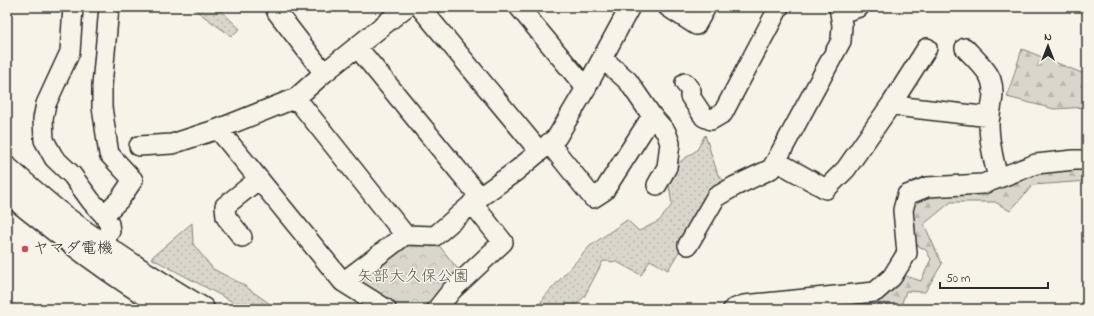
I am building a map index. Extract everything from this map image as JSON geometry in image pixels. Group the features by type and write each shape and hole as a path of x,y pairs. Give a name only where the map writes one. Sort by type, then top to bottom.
{"main road":[{"path":"7,168 58,211 102,244 156,281 203,309"},
{"path":"7,192 58,234 149,297 170,309"}],"street":[{"path":"73,7 70,52 46,104 43,119 44,140 54,158 72,175 91,201 104,215 109,224 110,231 102,244"},
{"path":"104,215 120,199 133,180 109,154 102,107 102,86 109,7"},
{"path":"139,146 172,144 218,129 296,98 324,73 406,7"},
{"path":"420,7 544,147 593,198 604,191 652,116"},
{"path":"519,7 586,88"},
{"path":"668,7 696,25 706,7"},
{"path":"685,83 691,91 690,96 704,117 711,120 723,113 779,7"},
{"path":"838,7 847,11 859,7"},
{"path":"688,244 716,197 771,169 841,41 842,25 838,7"},
{"path":"278,9 324,73"},
{"path":"343,282 405,235 435,236 476,200 557,137 603,59 625,10"},
{"path":"357,47 476,200 503,242 452,290 437,309"},
{"path":"776,161 826,189 846,169 892,103 927,48"},
{"path":"965,48 977,60 991,79 994,99 990,117 990,149 998,178"},
{"path":"603,59 628,81 652,116 666,132 670,143 667,167 657,185"},
{"path":"296,98 405,235"},
{"path":"892,103 904,107 990,117"},
{"path":"218,129 343,282 386,309"},
{"path":"733,309 744,305 875,301 892,277 906,253 903,210 907,195 927,187 984,184 1036,164 1087,160"},
{"path":"242,237 226,217 225,206 259,179"}],"green space":[{"path":"194,7 217,7 240,29 231,36 198,12"},
{"path":"1022,49 1087,75 1087,107 1054,109 1007,97"},
{"path":"705,135 718,175 728,184 713,194 668,270 650,260 641,275 617,262 603,261 584,297 571,309 536,309 546,295 590,246 627,220 639,231 659,221 672,205 669,185 671,168 697,150"},
{"path":"1087,163 1087,181 1033,185 1010,211 995,202 951,202 924,224 942,264 925,292 906,291 900,309 879,309 878,294 903,275 921,281 931,259 926,250 917,245 907,210 910,197 1037,169"},
{"path":"192,223 193,244 213,269 242,284 277,309 246,309 151,258"},
{"name":"矢部大久保公園","path":"406,242 437,243 461,273 429,309 400,309 359,284 359,280"}],"place":[{"name":"ヤマダ電機","path":"25,249"}]}
